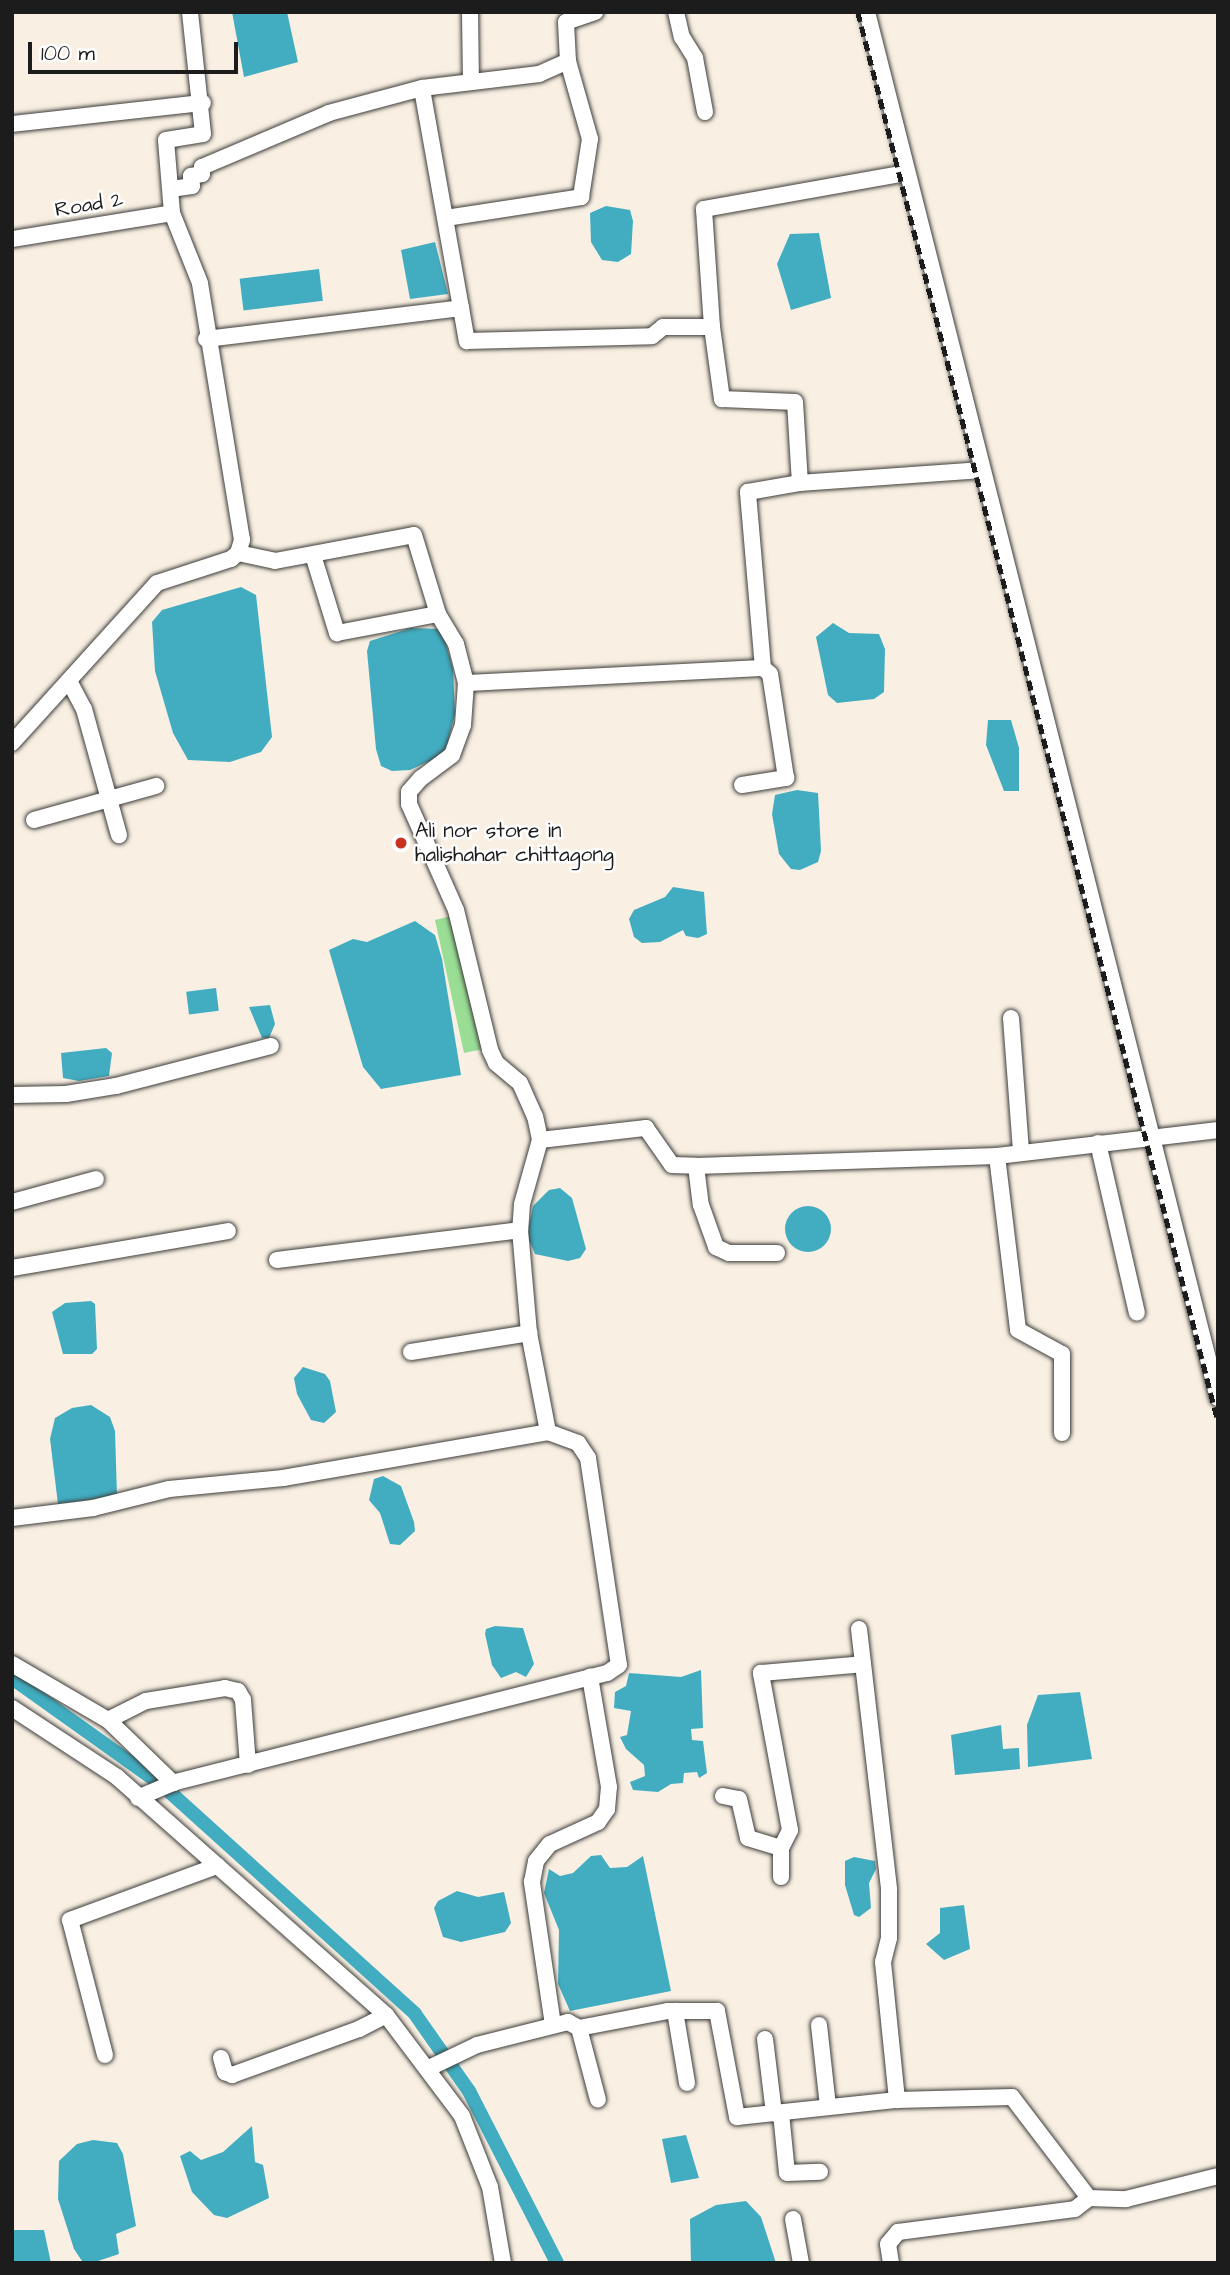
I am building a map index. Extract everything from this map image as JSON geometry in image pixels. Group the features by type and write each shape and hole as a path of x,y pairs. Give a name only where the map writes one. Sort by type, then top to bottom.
{"street":[{"path":"190,12 203,103 204,134 166,140 172,213 200,283 206,340 242,540 239,553"},
{"path":"470,12 471,81"},
{"path":"446,218 580,197 590,139 568,61 566,22 595,12"},
{"path":"676,12 682,37 695,58 705,112"},
{"path":"867,12 1150,1135 1191,1281 1218,1398"},
{"path":"171,189 192,186 191,176 202,174 202,167 328,113 422,88 539,74 568,61"},
{"path":"422,88 467,341 652,336 663,327 712,327"},
{"path":"12,124 203,103"},
{"path":"800,483 795,401 722,399 712,327 704,209 906,173"},
{"name":"Road 2","path":"12,239 172,213"},
{"path":"206,340 461,308"},
{"path":"763,668 748,492 800,483 982,470"},
{"path":"12,743 157,583 239,553 275,561 414,535 438,614 456,645 466,683 463,725 452,755 421,778 409,792 409,804 456,910 490,1049 496,1063 520,1083 535,1116 540,1140 522,1203 520,1230 529,1332 548,1432"},
{"path":"313,555 337,633 438,614"},
{"path":"466,683 763,668 770,674 786,778 742,785"},
{"path":"68,681 84,709 120,835"},
{"path":"34,820 156,786"},
{"path":"1011,1018 1021,1151"},
{"path":"12,1095 66,1094 116,1086 271,1046"},
{"path":"540,1140 646,1128 672,1165 695,1166 997,1156 1150,1135 1218,1129"},
{"path":"1098,1143 1137,1313"},
{"path":"997,1156 1018,1330 1062,1354 1062,1433"},
{"path":"695,1166 701,1205 716,1247 729,1254 777,1253"},
{"path":"12,1202 96,1179"},
{"path":"278,1260 520,1230"},
{"path":"12,1268 228,1231"},
{"path":"411,1352 529,1332"},
{"path":"12,1518 93,1508 169,1489 283,1478 548,1432 578,1443 590,1471 620,1653 619,1665 590,1677 170,1784 140,1797"},
{"path":"859,1629 889,1890 889,1938 883,1962 897,2100"},
{"path":"12,1664 108,1720 170,1784"},
{"path":"781,1877 781,1848 790,1830 761,1673 863,1664"},
{"path":"553,2025 532,1882 536,1861 550,1844 598,1822 607,1809 609,1787 590,1677"},
{"path":"108,1720 146,1701 225,1688 238,1691 243,1700 248,1765"},
{"path":"12,1708 117,1777 386,2015 429,2068 462,2116 482,2159 503,2263"},
{"path":"723,1796 739,1799 748,1838 781,1848"},
{"path":"105,2055 70,1920 217,1866"},
{"path":"429,2068 465,2050 568,2022 579,2028 675,2011 717,2011 737,2117 897,2100 1012,2097 1089,2198"},
{"path":"675,2011 687,2083"},
{"path":"220,2058 225,2072 232,2075 359,2029 386,2015"},
{"path":"820,2025 828,2107"},
{"path":"579,2028 598,2100"},
{"path":"765,2039 787,2173 820,2172"},
{"path":"891,2263 888,2244 898,2232 1075,2209 1089,2198 1126,2199 1218,2176"},
{"path":"793,2219 801,2263"}],"green space":[{"path":"455,915 488,1048 464,1053 435,920"}],"water":[{"path":"232,12 287,12 298,62 244,77"},
{"path":"606,206 630,210 633,221 631,254 618,262 602,260 591,242 590,213"},
{"path":"819,233 831,298 791,310 777,264 790,234"},
{"path":"435,242 448,294 410,299 401,250"},
{"path":"319,269 323,301 243,311 240,279"},
{"path":"241,587 256,595 272,737 261,752 230,762 188,760 173,733 155,671 152,622 162,610"},
{"path":"833,623 849,633 879,634 885,649 884,692 874,699 837,703 828,695 816,637"},
{"path":"411,628 442,629 453,669 455,714 445,754 410,770 392,771 381,766 376,749 367,651 370,641"},
{"path":"988,720 1011,720 1019,748 1019,791 1004,791 986,745"},
{"path":"797,790 818,793 821,851 818,862 800,870 791,869 779,854 772,814 775,795"},
{"path":"673,887 704,892 707,934 698,938 686,936 683,930 660,942 642,943 634,937 629,919 634,910 665,897"},
{"path":"415,921 435,935 442,959 461,1075 381,1089 363,1067 329,950 353,939 367,942"},
{"path":"216,988 219,1011 189,1014 186,992"},
{"path":"270,1005 275,1024 269,1038 262,1038 249,1007"},
{"path":"106,1048 112,1053 109,1076 79,1081 63,1078 61,1053"},
{"path":"560,1188 572,1198 586,1249 580,1258 568,1261 535,1254 527,1235 533,1206 549,1190"},
{"path":"808,1206 824,1213 831,1229 824,1245 808,1252 792,1245 785,1229 792,1213"},
{"path":"91,1301 95,1304 97,1349 92,1354 63,1354 52,1312 65,1303"},
{"path":"303,1367 325,1374 330,1381 336,1412 324,1423 311,1420 297,1394 294,1378"},
{"path":"91,1405 110,1417 115,1431 117,1496 58,1504 50,1439 55,1418 72,1408"},
{"path":"383,1476 401,1486 414,1522 415,1531 400,1545 390,1544 380,1513 369,1500 374,1479"},
{"path":"495,1626 523,1628 534,1664 526,1677 516,1672 501,1678 492,1665 485,1634 486,1629"},
{"path":"701,1670 703,1728 691,1729 692,1740 703,1741 707,1773 699,1778 697,1772 684,1773 683,1783 671,1784 658,1792 633,1790 630,1782 645,1776 644,1765 626,1749 620,1737 627,1735 631,1711 614,1708 615,1692 626,1686 629,1673 681,1677"},
{"path":"1080,1692 1092,1759 1028,1767 1027,1725 1038,1695"},
{"path":"1001,1725 1003,1749 1019,1748 1020,1769 955,1775 951,1735"},
{"path":"601,1855 610,1868 627,1867 643,1856 671,1991 570,2011 558,1984 559,1930 544,1893 549,1869 560,1876 573,1873 591,1856"},
{"path":"854,1857 875,1861 876,1869 869,1883 871,1908 859,1917 854,1915 845,1885 845,1861"},
{"path":"457,1891 478,1897 504,1892 511,1923 505,1932 461,1942 443,1937 434,1908 438,1901"},
{"path":"964,1905 970,1949 944,1960 926,1944 940,1933 940,1908"},
{"path":"252,2126 255,2162 263,2165 269,2198 227,2218 214,2215 192,2192 180,2156 190,2151 201,2160 223,2152"},
{"path":"686,2135 699,2178 671,2183 662,2139"},
{"path":"93,2140 117,2143 123,2154 136,2226 116,2234 119,2254 95,2262 82,2261 74,2249 58,2199 59,2161 77,2144"},
{"path":"746,2201 761,2217 776,2263 691,2263 690,2219 716,2205"},
{"path":"12,2230 44,2230 51,2263 12,2263"}],"waterway":[{"path":"12,1678 162,1785 415,2014 469,2091 557,2263"}],"railway":[{"path":"858,12 1218,1421"}],"place":[{"name":"Ali nor store in halishahar chittagong","path":"401,843"}]}
